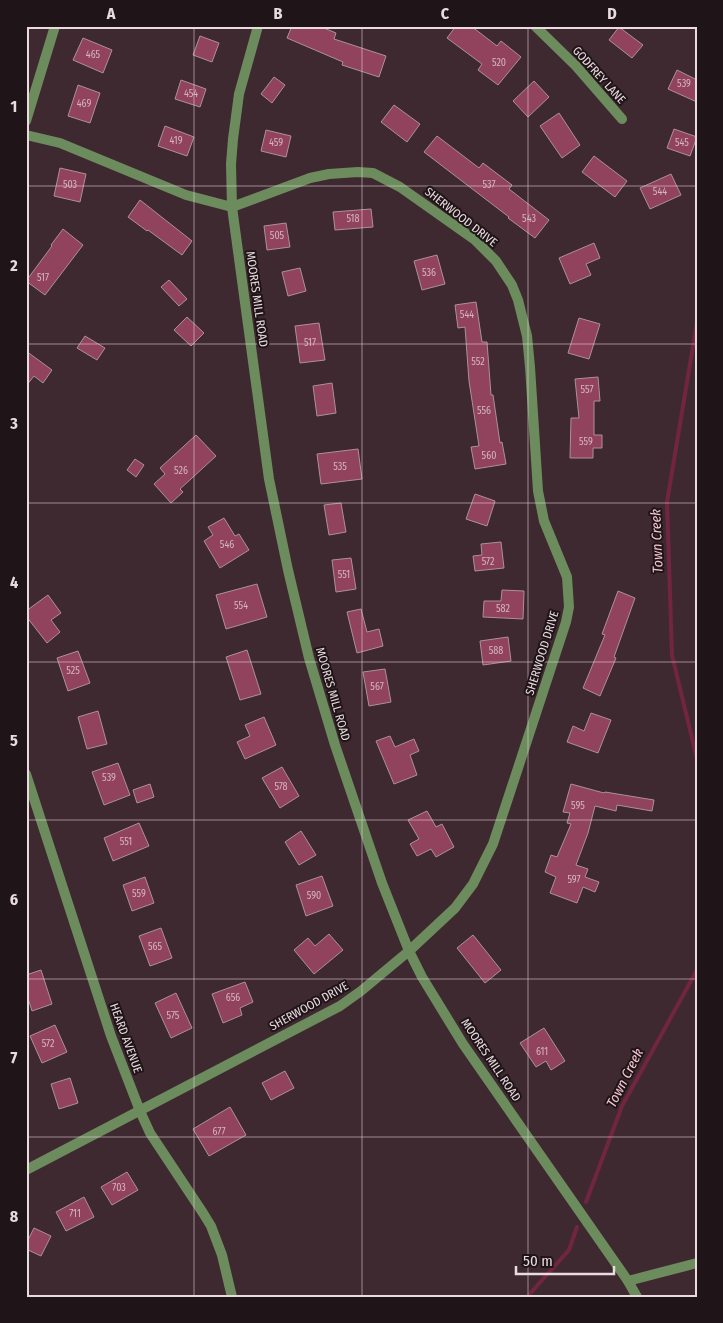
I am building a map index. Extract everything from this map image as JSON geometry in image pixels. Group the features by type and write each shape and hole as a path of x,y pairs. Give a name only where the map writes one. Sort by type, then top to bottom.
{"street":[{"path":"26,121 55,26"},
{"name":"MOORES MILL ROAD","path":"258,26 239,94 236,112 230,164 232,206 270,479 309,658 335,745 382,883 422,977 463,1044 638,1297"},
{"name":"GODFREY LANE","path":"535,26 576,66 622,120"},
{"path":"26,135 60,143 186,195 232,206"},
{"name":"SHERWOOD DRIVE","path":"26,1170 340,1006 410,951 455,908 473,884 493,844 566,622 569,607 568,577 544,521 538,491 527,336 518,300 512,286 496,261 475,240 400,186 373,173 329,174 310,178 232,206"},
{"name":"HEARD AVENUE","path":"26,774 111,1036 140,1111 150,1133 210,1226 222,1255 232,1297"},
{"path":"628,1281 697,1263"}],"building":[{"path":"292,26 319,26 336,33 334,39 386,56 379,77 342,65 343,62 287,38"},
{"path":"456,26 471,26 497,46 501,41 521,57 498,85 478,70 482,64 447,38"},
{"path":"619,27 643,45 632,58 609,40"},
{"path":"200,36 219,43 212,62 193,55"},
{"path":"83,38 112,50 103,73 73,60"},
{"path":"677,70 697,80 697,102 668,89"},
{"path":"274,77 285,85 272,103 261,94"},
{"path":"181,80 206,89 200,107 175,99"},
{"path":"534,81 549,97 528,117 513,101"},
{"path":"78,85 100,93 90,123 68,116"},
{"path":"394,105 420,124 407,142 381,122"},
{"path":"559,113 580,145 562,158 540,126"},
{"path":"165,126 194,137 187,156 158,146"},
{"path":"674,129 697,137 690,156 667,148"},
{"path":"266,130 291,136 286,157 261,151"},
{"path":"437,136 479,168 483,163 512,185 509,189 549,220 535,238 424,152"},
{"path":"594,156 627,181 615,197 582,172"},
{"path":"60,168 86,174 80,202 54,196"},
{"path":"671,174 681,195 650,209 640,188"},
{"path":"140,200 192,241 182,255 128,217"},
{"path":"371,209 373,227 335,230 333,212"},
{"path":"286,223 290,247 267,250 264,226"},
{"path":"63,229 83,245 45,295 26,281"},
{"path":"594,243 600,258 586,264 591,275 570,284 559,258"},
{"path":"437,255 445,284 422,290 414,261"},
{"path":"300,268 306,291 288,296 282,272"},
{"path":"169,280 187,299 179,306 161,287"},
{"path":"476,302 482,342 487,342 491,395 493,395 500,443 502,442 506,464 475,469 471,447 479,446 469,381 465,327 458,328 455,305"},
{"path":"187,317 204,333 191,346 174,330"},
{"path":"579,318 600,324 589,359 568,353"},
{"path":"319,323 325,360 300,363 295,326"},
{"path":"85,336 105,348 97,360 77,348"},
{"path":"26,351 52,370 43,383 34,376 26,386"},
{"path":"598,377 600,401 594,401 594,435 602,435 602,448 593,448 593,458 570,458 571,418 579,418 575,379"},
{"path":"332,383 336,413 317,416 313,386"},
{"path":"196,435 216,456 180,489 183,492 171,503 154,484 165,474 160,468"},
{"path":"358,449 362,479 321,484 317,454"},
{"path":"135,459 144,465 136,477 127,470"},
{"path":"475,494 495,501 487,526 466,519"},
{"path":"341,503 346,532 329,535 324,505"},
{"path":"224,518 235,536 239,534 249,550 220,568 204,541 213,535 208,527"},
{"path":"501,542 504,568 475,571 473,556 482,555 481,544"},
{"path":"351,558 356,589 336,592 332,560"},
{"path":"257,584 267,617 226,629 216,595"},
{"path":"502,590 524,591 523,619 483,617 484,601 501,601"},
{"path":"618,591 635,598 614,657 616,658 600,696 583,688 605,635 602,634"},
{"path":"48,595 61,613 51,620 60,632 47,643 26,616 26,611"},
{"path":"361,609 367,632 379,629 383,646 357,653 347,612"},
{"path":"508,637 511,661 483,665 480,641"},
{"path":"247,650 261,694 240,700 226,657"},
{"path":"78,651 90,683 68,691 57,658"},
{"path":"385,669 391,702 369,706 363,672"},
{"path":"98,711 107,744 87,749 78,717"},
{"path":"591,713 611,720 598,753 567,742 573,726 584,731"},
{"path":"264,717 276,745 245,759 237,742 250,736 245,725"},
{"path":"390,736 395,747 414,739 419,751 410,755 417,775 394,784 376,741"},
{"path":"118,763 130,795 104,805 92,772"},
{"path":"282,767 299,796 280,808 262,778"},
{"path":"150,784 154,797 137,803 133,790"},
{"path":"571,784 604,793 654,800 652,811 617,805 616,811 595,806 588,833 576,865 588,869 585,877 599,882 595,892 583,887 577,903 550,893 556,877 545,872 551,855 557,857 571,824 567,823 570,813 563,812"},
{"path":"427,811 436,827 442,824 454,847 436,857 431,849 417,856 410,844 419,839 408,820"},
{"path":"139,823 149,846 113,861 104,838"},
{"path":"301,831 316,855 299,865 285,842"},
{"path":"322,876 333,906 306,916 296,885"},
{"path":"145,877 154,903 132,911 123,885"},
{"path":"161,928 172,958 150,966 139,936"},
{"path":"329,934 343,950 314,974 294,950 308,938 315,946"},
{"path":"473,935 501,970 485,983 457,948"},
{"path":"41,970 52,1004 32,1011 26,992 26,975"},
{"path":"245,982 253,1002 240,1008 242,1015 223,1023 212,994"},
{"path":"176,993 192,1028 171,1038 155,1003"},
{"path":"55,1025 67,1052 42,1063 30,1036"},
{"path":"544,1028 565,1061 551,1070 546,1061 536,1067 520,1043"},
{"path":"285,1071 294,1088 271,1100 262,1083"},
{"path":"70,1078 78,1103 59,1109 51,1084"},
{"path":"230,1107 246,1135 209,1156 193,1129"},
{"path":"127,1172 138,1190 112,1205 101,1187"},
{"path":"84,1197 94,1217 66,1231 56,1212"},
{"path":"34,1228 51,1236 41,1256 26,1249 26,1244"}],"waterway":[{"name":"Town Creek","path":"697,322 667,502 672,655 697,759"},
{"name":"Town Creek","path":"586,1202 622,1106 697,970"},
{"name":"Town Creek","path":"527,1297 569,1250 577,1227"}]}
